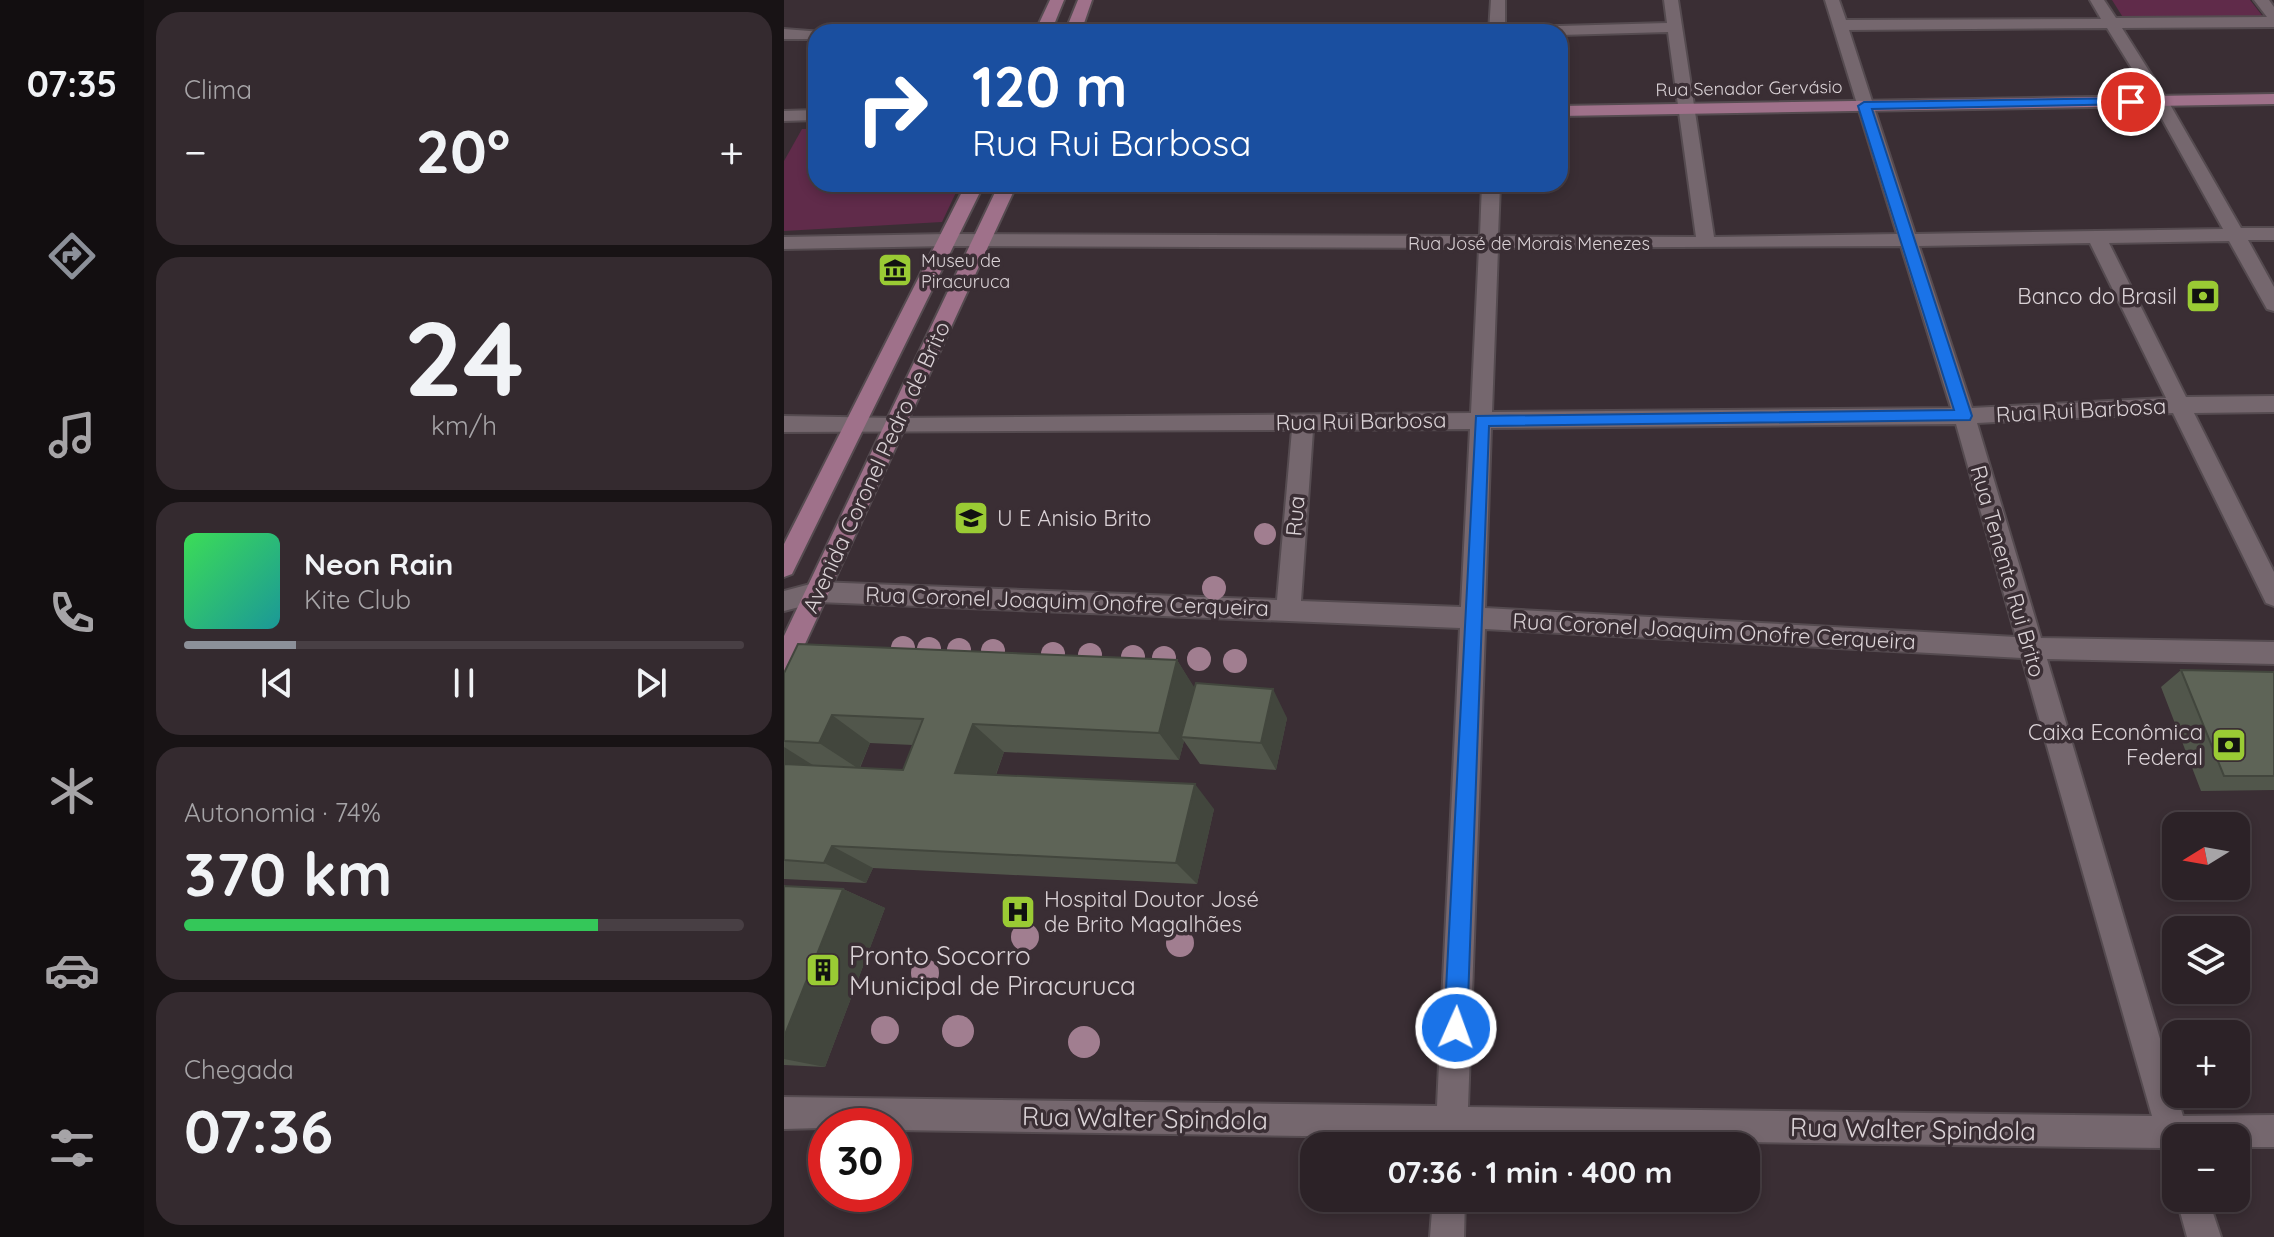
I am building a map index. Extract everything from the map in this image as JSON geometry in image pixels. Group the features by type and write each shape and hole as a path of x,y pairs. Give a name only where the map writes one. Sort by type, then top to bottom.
{"main road":[{"path":"1046,24 1057,0"},
{"path":"1076,24 1085,0"},
{"name":"Rua Senador Gervásio","path":"1568,111 2274,99"},
{"name":"Avenida Coronel Pedro de Brito","path":"784,567 971,192"},
{"name":"Avenida Coronel Pedro de Brito","path":"784,662 1004,192"}],"street":[{"path":"1497,24 1498,0"},
{"path":"1671,0 1706,243"},
{"name":"Rua Tenente Rui Brito","path":"1832,0 1905,238 1964,416 2170,1124"},
{"path":"2097,0 2160,101 2274,304"},
{"path":"2261,0 2274,19"},
{"path":"1840,25 2274,19"},
{"path":"1568,31 1675,27"},
{"path":"784,34 808,34"},
{"path":"784,135 790,116"},
{"path":"1451,1132 1491,192"},
{"name":"Rua José de Morais Menezes","path":"784,243 948,240 981,243 1706,243 2274,234"},
{"path":"2096,236 2274,596"},
{"name":"Rua Rui Barbosa","path":"784,424 894,426 1964,416 2182,405 2274,404"},
{"name":"Rua","path":"1288,610 1303,422"},
{"name":"Rua Coronel Joaquim Onofre Cerqueira","path":"784,601 818,592 1473,618 2030,648 2274,653"},
{"name":"Rua Walter Spindola","path":"784,1113 1387,1132"},
{"name":"Rua Walter Spindola","path":"2250,1133 2274,1131"},
{"name":"Rua Walter Spindola","path":"1760,1136 2162,1139"},
{"path":"1447,1237 1448,1212"},
{"path":"2196,1212 2204,1237"}],"shaded area":[{"path":"2112,0 2250,0 2264,18 2124,19"},
{"path":"802,129 808,129 808,192 956,192 942,222 784,231 784,161"}],"building":[{"path":"798,644 1177,660 1159,733 973,724 955,773 1195,784 1176,863 832,846 824,863 784,860 784,764 903,770 923,719 832,715 819,743 784,741 784,673"},
{"name":"Caixa Econômica Federal","path":"2181,670 2274,672 2274,776 2224,776"},
{"path":"1196,683 1273,689 1261,743 1181,737"},
{"path":"784,886 843,889 784,1037"}],"place":[{"name":"Museu de Piracuruca","path":"895,270"},
{"name":"Banco do Brasil","path":"2203,296"},
{"name":"U E Anisio Brito","path":"971,518"},
{"name":"Caixa Econômica Federal","path":"2229,745"},
{"name":"Hospital Doutor José de Brito Magalhães","path":"1018,912"},
{"name":"Pronto Socorro Municipal de Piracuruca","path":"823,970"}],"route":[{"path":"1456,1028 1481,420 1964,416 1864,106 2131,102"}]}
